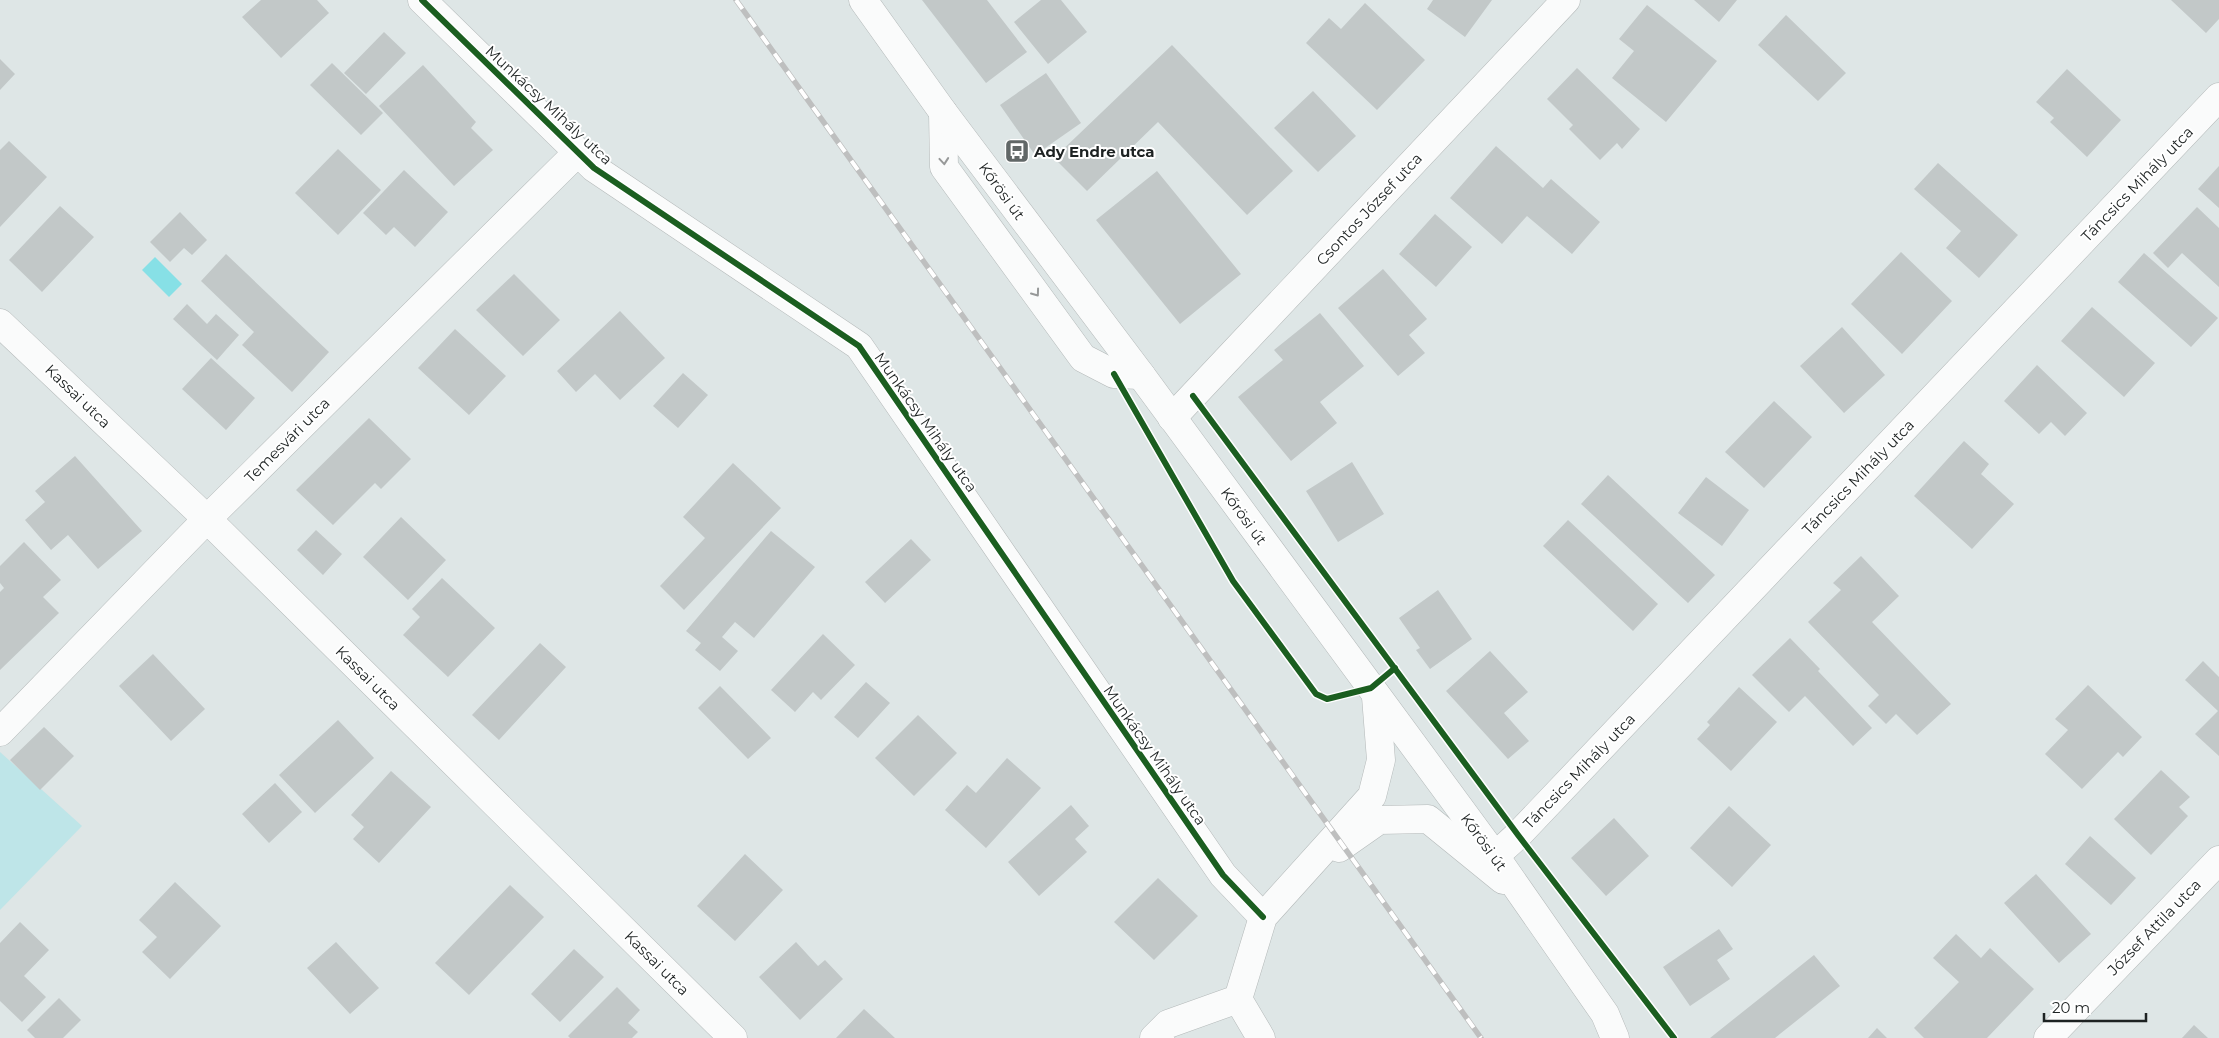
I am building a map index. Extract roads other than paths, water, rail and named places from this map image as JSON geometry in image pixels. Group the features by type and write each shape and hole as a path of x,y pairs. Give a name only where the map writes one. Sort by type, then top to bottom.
{"street":[{"name":"Munkácsy Mihály utca","path":"422,0 594,168 858,346 1223,875 1263,917"},
{"name":"Kőrösi út","path":"862,0 1495,856 1605,1014 1616,1038"},
{"name":"Csontos József utca","path":"1172,418 1566,0"},
{"name":"Táncsics Mihály utca","path":"1495,856 1518,835 2219,97"},
{"path":"943,112 944,167 1083,358 1114,374 1141,375"},
{"name":"Temesvári utca","path":"0,732 207,519 578,152"},
{"name":"Kassai utca","path":"0,323 207,519 733,1038"},
{"path":"1261,1038 1238,999 1263,917 1372,796 1381,760 1376,697"},
{"path":"1300,876 1379,820 1428,819 1525,899"},
{"name":"József Attila utca","path":"2048,1038 2219,860"},
{"path":"1154,1038 1168,1024 1238,999"}],"water":[{"path":"155,257 182,284 169,297 142,270"}],"railway":[{"path":"736,0 1481,1038"}],"place":[{"name":"Ady Endre utca","path":"1017,151"}]}
